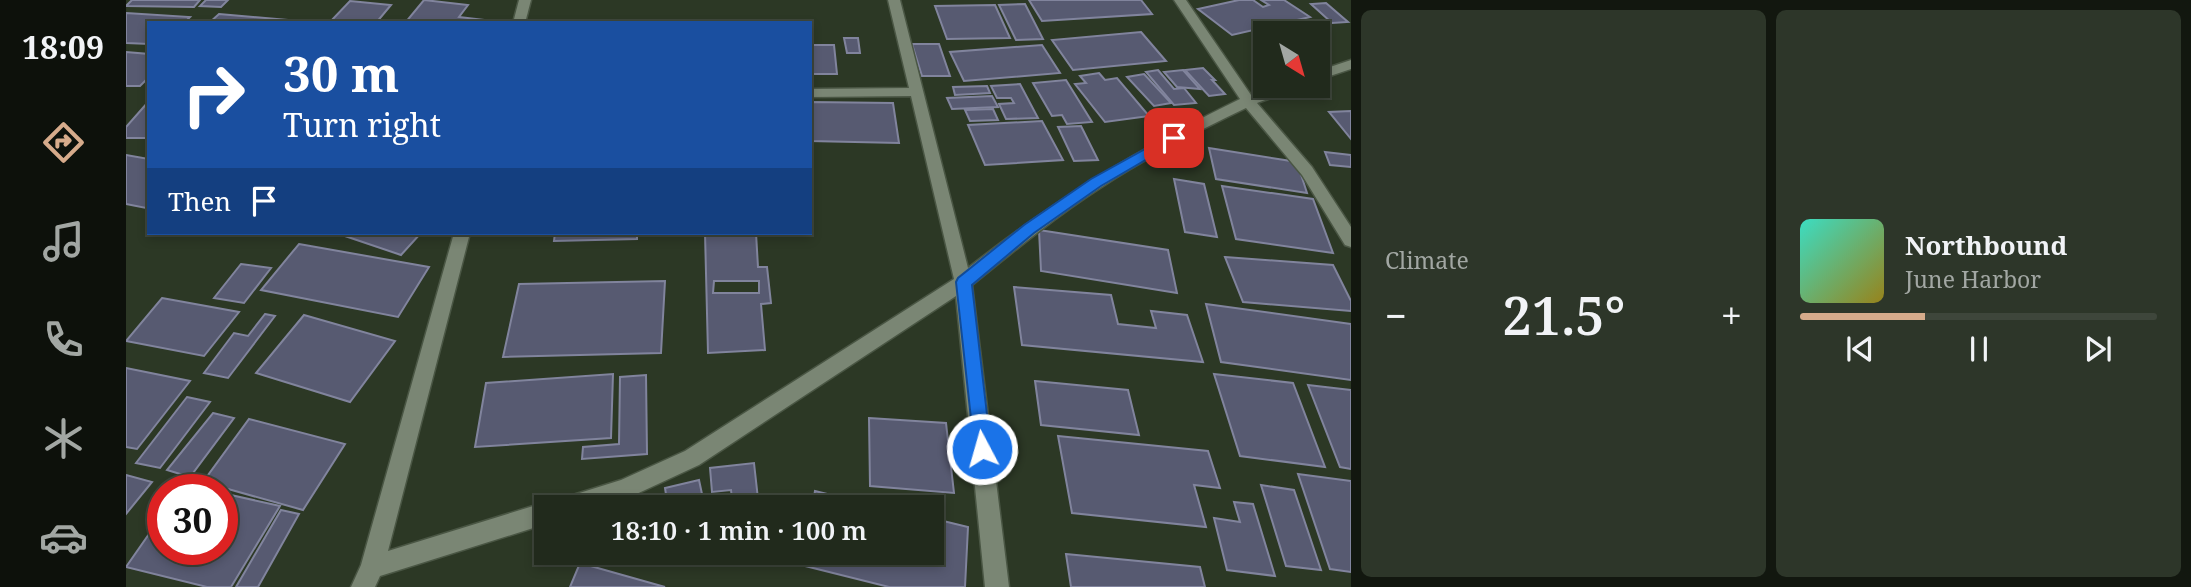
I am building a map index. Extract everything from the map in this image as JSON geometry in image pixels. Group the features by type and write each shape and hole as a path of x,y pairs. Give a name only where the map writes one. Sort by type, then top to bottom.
{"street":[{"path":"520,21 525,0"},
{"path":"894,0 964,282 997,587"},
{"path":"1181,0 1248,101 1307,171 1351,241"},
{"path":"1330,72 1351,64"},
{"path":"812,93 917,92"},
{"path":"606,495 692,458 964,282 1029,229 1096,183 1174,138 1257,98"},
{"path":"367,577 461,235"},
{"path":"367,577 534,517"}],"building":[{"path":"132,0 200,0 194,7 126,6"},
{"path":"206,0 228,0 221,7 200,6"},
{"path":"424,0 468,5 459,17 493,21 407,21"},
{"path":"1029,0 1141,0 1152,14 1042,21"},
{"path":"1239,0 1253,0 1263,7 1269,5 1261,0 1284,0 1310,17 1293,21 1253,21 1253,30 1232,35 1198,9"},
{"path":"350,1 391,5 378,21 331,21"},
{"path":"1326,3 1348,22 1332,23 1311,4"},
{"path":"1025,4 1043,39 1016,40 999,5"},
{"path":"995,5 1010,38 947,39 935,6"},
{"path":"126,13 190,17 186,21 147,21 147,44 126,43"},
{"path":"219,14 300,21 211,21"},
{"path":"1141,32 1166,61 1073,70 1052,40"},
{"path":"844,38 858,38 860,53 847,53"},
{"path":"912,44 939,44 950,76 922,76"},
{"path":"812,45 834,45 837,74 812,74"},
{"path":"1042,45 1060,73 964,81 950,52"},
{"path":"126,52 147,54 147,79 140,86 126,86"},
{"path":"1203,68 1225,94 1209,96 1185,70"},
{"path":"1158,70 1174,89 1184,88 1196,103 1174,105 1146,72"},
{"path":"1183,70 1200,89 1177,87 1164,72"},
{"path":"1099,73 1105,80 1117,78 1149,116 1105,122 1075,84 1086,83 1080,76"},
{"path":"1144,74 1171,103 1154,106 1127,77"},
{"path":"1066,80 1092,122 1067,124 1062,115 1052,116 1033,83"},
{"path":"1020,84 1038,118 1006,119 999,104 1014,103 1011,98 997,98 991,86"},
{"path":"987,86 990,93 955,95 953,87"},
{"path":"992,96 998,107 952,109 947,98"},
{"path":"812,102 893,103 899,143 812,141"},
{"path":"147,103 147,138 126,138 126,127"},
{"path":"993,109 998,120 970,121 965,110"},
{"path":"1351,111 1351,139 1329,112"},
{"path":"1042,121 1063,160 985,165 968,125"},
{"path":"1081,126 1098,160 1074,161 1058,127"},
{"path":"1209,148 1297,162 1307,193 1216,179"},
{"path":"1325,152 1351,155 1351,167 1330,165"},
{"path":"126,155 147,159 147,207 126,204"},
{"path":"1174,179 1204,184 1217,237 1185,232"},
{"path":"1222,186 1313,199 1333,253 1236,239"},
{"path":"1039,230 1168,250 1177,293 1041,271"},
{"path":"342,235 419,235 401,255"},
{"path":"555,235 637,235 637,239 554,241"},
{"path":"705,235 756,235 758,267 767,267 771,303 761,304 765,350 708,353","holes":["714,281 759,281 759,293 713,293"]},
{"path":"299,244 429,267 398,317 261,290"},
{"path":"1225,257 1333,265 1351,301 1351,311 1243,302"},
{"path":"241,264 271,268 244,303 214,298"},
{"path":"665,281 661,353 503,357 519,284"},
{"path":"1014,287 1111,295 1118,324 1156,328 1151,311 1187,315 1203,362 1022,345"},
{"path":"162,298 239,312 204,356 126,341"},
{"path":"1206,304 1351,324 1351,380 1221,362"},
{"path":"265,314 275,316 228,378 204,373 234,333 248,336"},
{"path":"304,315 395,341 350,402 256,373"},
{"path":"126,368 190,381 137,449 126,447"},
{"path":"613,374 611,438 475,447 486,383"},
{"path":"1214,374 1293,383 1325,467 1240,456"},
{"path":"646,375 647,454 582,459 583,447 619,444 620,377"},
{"path":"1035,381 1128,390 1139,435 1041,425"},
{"path":"1308,385 1351,390 1351,469 1340,467"},
{"path":"187,397 210,402 160,468 136,463"},
{"path":"213,413 234,418 192,474 167,470"},
{"path":"869,418 946,423 954,493 870,486"},
{"path":"249,419 345,444 303,510 238,492 238,474 209,474"},
{"path":"1058,436 1208,451 1220,488 1194,485 1206,527 1072,513"},
{"path":"754,463 758,495 732,495 731,490 712,492 710,468"},
{"path":"1298,474 1351,481 1351,572 1330,569"},
{"path":"126,475 147,481 147,488 126,514"},
{"path":"699,480 702,495 666,495 665,488"},
{"path":"1261,485 1294,490 1321,570 1286,566"},
{"path":"815,491 831,495 814,495"},
{"path":"238,497 280,506 231,587 207,587 126,567 147,537 147,565 238,565"},
{"path":"1234,502 1253,504 1275,576 1227,570 1214,518 1240,522"},
{"path":"281,510 299,514 258,587 236,587"},
{"path":"944,521 968,527 965,587 889,587 801,565 944,565"},
{"path":"1066,554 1200,567 1205,587 1071,587"},
{"path":"579,565 587,565 665,587 570,587"}],"route":[{"path":"982,449 964,282 1029,229 1096,183 1174,138"}]}
